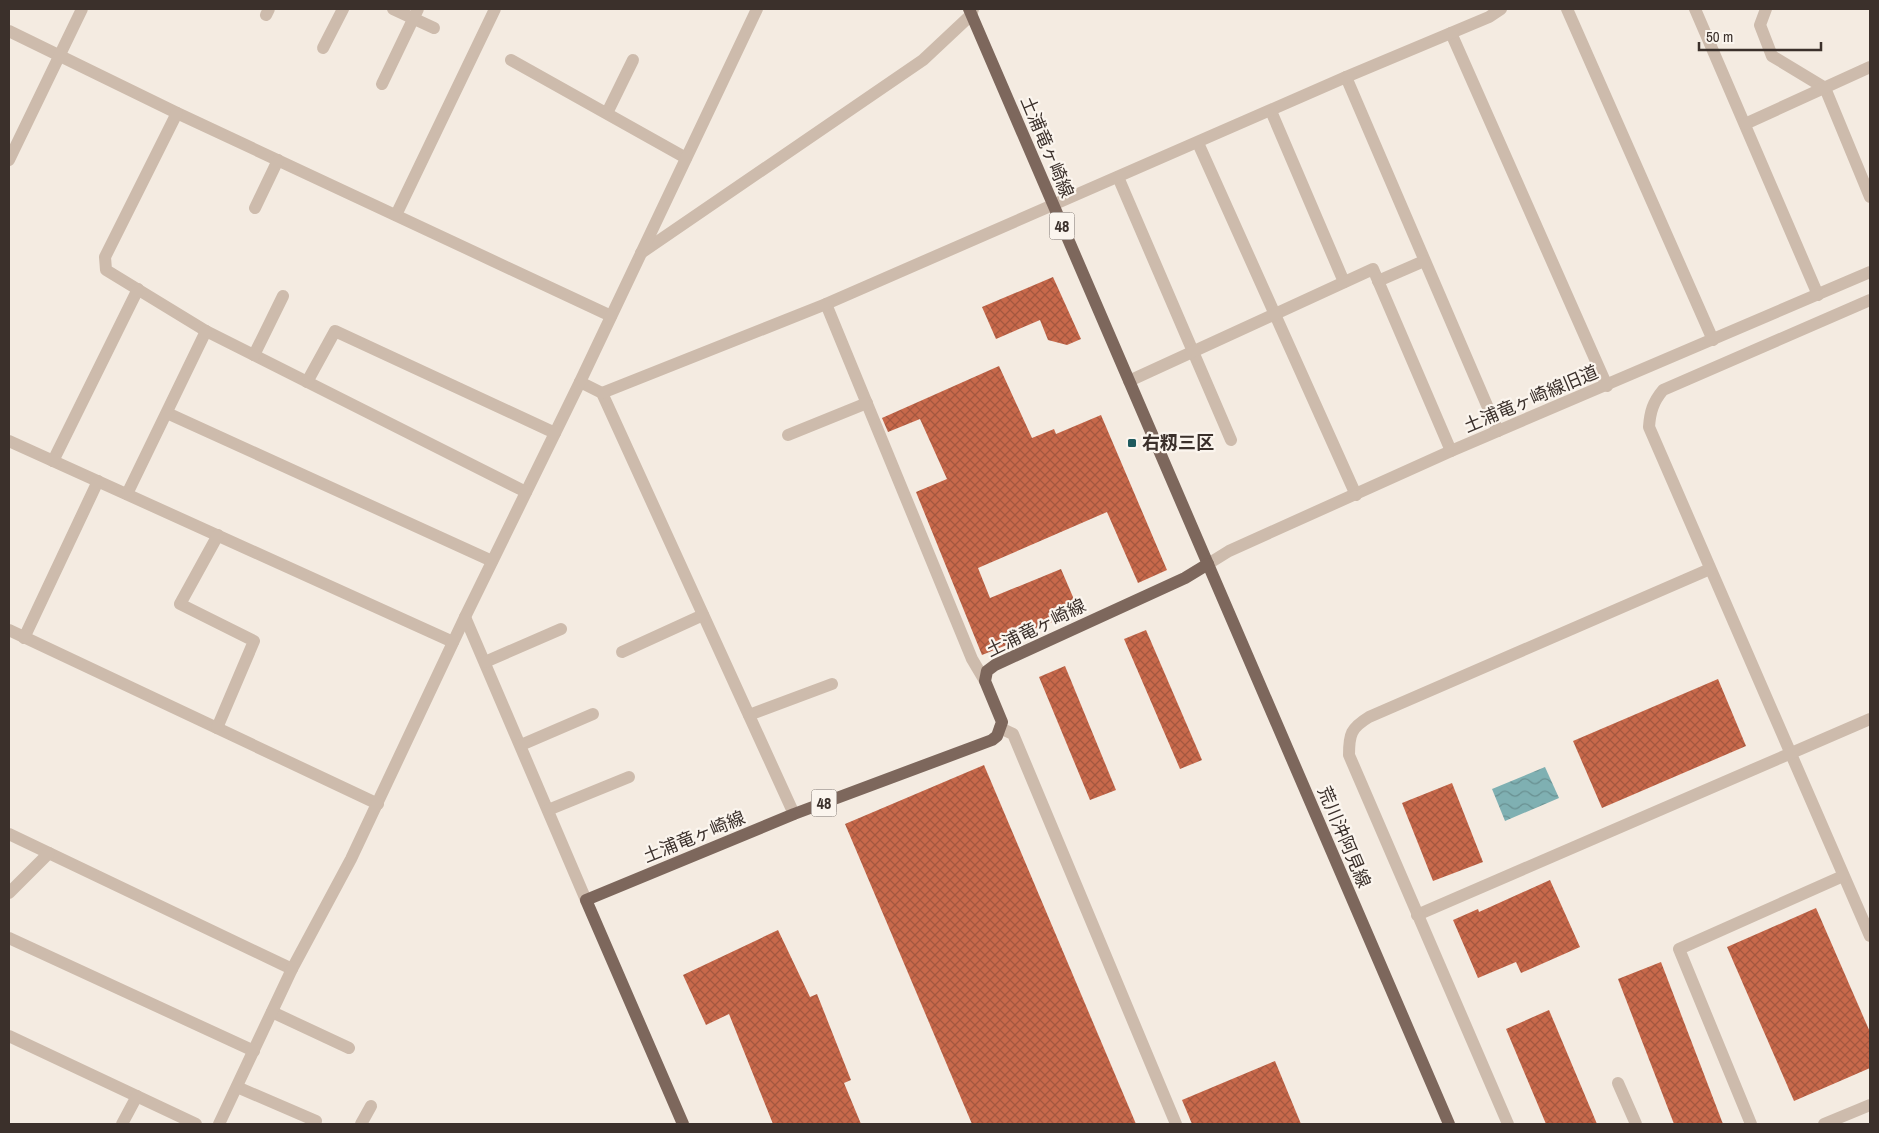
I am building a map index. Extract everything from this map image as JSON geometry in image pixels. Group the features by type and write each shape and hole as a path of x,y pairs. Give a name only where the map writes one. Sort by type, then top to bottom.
{"main road":[{"name":"土浦竜ヶ崎線","path":"586,900 794,814 992,740 1000,728 1000,715 985,681 987,671 995,665 1177,581 1208,564 971,11"},
{"name":"荒川沖阿見線","path":"1208,564 1449,1124"},
{"path":"586,900 683,1124"}],"street":[{"path":"9,160 82,9"},
{"path":"323,48 343,9"},
{"path":"392,9 416,14 434,28"},
{"path":"396,215 495,9"},
{"path":"219,1124 292,969 378,804 465,616 580,382 757,9"},
{"path":"602,393 826,304 1346,77 1451,34 1489,17 1501,9"},
{"path":"1567,9 1713,340"},
{"path":"1695,9 1818,295"},
{"path":"1766,9 1760,25 1772,56 1825,88 1866,174 1870,197"},
{"path":"641,253 923,60 971,11"},
{"path":"382,84 416,14"},
{"path":"9,31 177,113 611,316"},
{"path":"1451,34 1606,386"},
{"path":"511,60 686,158"},
{"path":"607,114 633,60"},
{"path":"1745,124 1870,67"},
{"path":"1346,77 1498,431"},
{"path":"1271,111 1344,282"},
{"path":"177,113 106,257 106,270 206,331 526,492"},
{"path":"1198,143 1356,495"},
{"path":"255,208 278,160"},
{"path":"1118,176 1230,440"},
{"path":"1378,281 1424,260"},
{"path":"1129,381 1373,269 1451,451"},
{"name":"土浦竜ヶ崎線旧道","path":"1208,564 1230,551 1451,451 1870,272"},
{"path":"53,461 138,289"},
{"path":"254,355 283,296"},
{"path":"1870,300 1663,390 1655,400 1650,413 1649,427 1870,936"},
{"path":"826,304 972,659 985,681"},
{"path":"307,382 335,330 555,433"},
{"path":"127,494 206,331"},
{"path":"580,382 602,393 794,814"},
{"path":"788,435 867,403"},
{"path":"167,413 492,561"},
{"path":"9,441 453,642"},
{"path":"24,638 98,481"},
{"path":"217,728 254,641 180,604 218,535"},
{"path":"1508,1124 1349,755 1349,739 1355,726 1368,717 1710,569"},
{"path":"622,652 703,615"},
{"path":"465,616 586,900"},
{"path":"484,662 561,629"},
{"path":"9,630 378,804"},
{"path":"749,716 832,684"},
{"path":"520,745 593,714"},
{"path":"1417,915 1870,719"},
{"path":"1000,728 1013,734 1176,1124"},
{"path":"548,810 629,777"},
{"path":"9,834 292,969"},
{"path":"9,893 49,853"},
{"path":"1751,1124 1679,949 1843,876"},
{"path":"9,938 254,1051"},
{"path":"272,1012 349,1048"},
{"path":"9,1036 196,1124"},
{"path":"1618,1083 1636,1124"},
{"path":"237,1087 316,1121"},
{"path":"122,1124 136,1096"},
{"path":"1824,1124 1870,1105"},
{"path":"361,1124 371,1106"}],"water":[{"path":"1545,767 1559,798 1505,821 1492,789"}],"building":[{"path":"1053,277 1081,339 1067,345 1048,340 1040,320 996,339 982,307"},
{"path":"999,366 1032,438 1054,429 1056,434 1101,415 1167,570 1138,583 1107,512 978,568 990,598 1061,569 1079,611 1008,640 1009,644 982,655 916,492 947,479 920,419 888,432 882,418"},
{"path":"1146,630 1202,760 1180,769 1124,639"},
{"path":"1065,666 1116,790 1090,800 1039,677"},
{"path":"1718,679 1746,746 1602,808 1573,741"},
{"path":"984,765 1136,1124 972,1124 845,824"},
{"path":"1452,783 1483,862 1433,881 1402,803"},
{"path":"1550,880 1580,947 1521,973 1516,962 1478,978 1453,920 1478,909 1479,912"},
{"path":"1816,908 1870,1032 1870,1068 1794,1101 1727,947"},
{"path":"778,930 810,997 817,994 851,1080 844,1083 861,1124 773,1124 729,1014 706,1025 683,975"},
{"path":"1661,962 1723,1124 1674,1124 1618,979"},
{"path":"1549,1010 1597,1124 1546,1124 1506,1029"},
{"path":"1275,1061 1301,1124 1192,1124 1182,1100"}],"place":[{"name":"右籾三区","path":"1132,443"}]}
